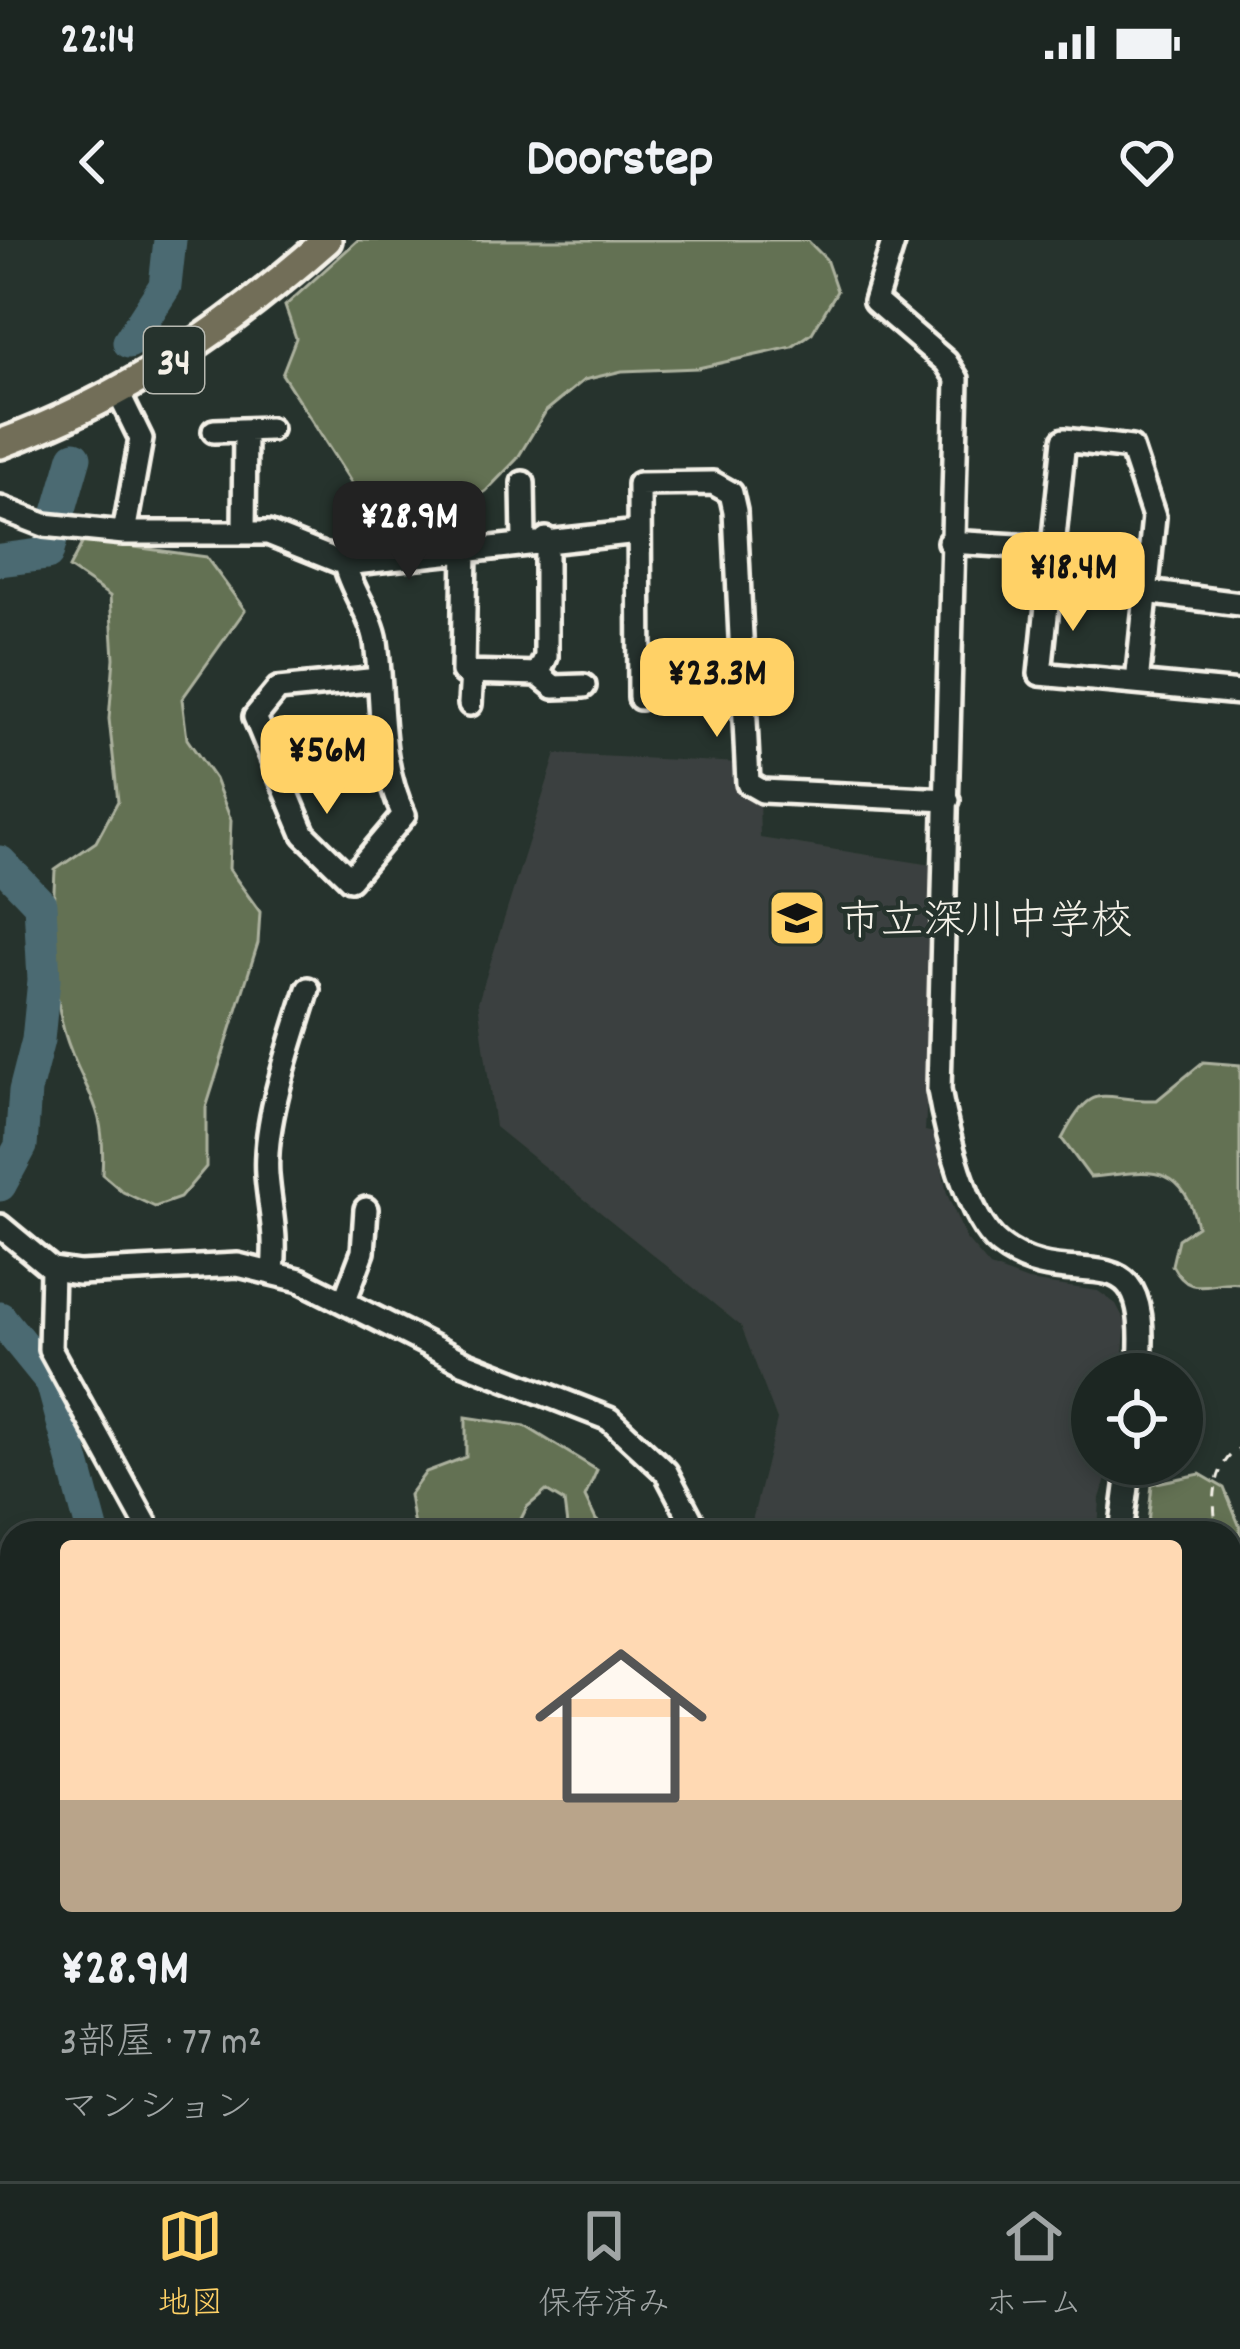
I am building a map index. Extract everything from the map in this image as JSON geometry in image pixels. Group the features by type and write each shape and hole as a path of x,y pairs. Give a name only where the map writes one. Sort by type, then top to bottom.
{"main road":[{"name":"34","path":"0,444 118,392 200,346 327,240"}],"street":[{"path":"894,240 875,302 946,362 957,380 949,542 948,800 939,1090 944,1120 976,1210 1000,1245 1029,1258 1114,1274 1142,1302 1140,1353"},
{"path":"118,392 141,439 124,533"},
{"path":"214,431 270,429"},
{"path":"244,530 245,430"},
{"path":"1137,683 1154,517 1131,448 1064,440 1040,674 1240,693"},
{"path":"523,483 535,540 546,657 538,674"},
{"path":"640,698 639,484 713,484 730,493 748,783 762,790 948,800"},
{"path":"0,508 44,525 124,533 230,535 244,530 288,539 318,557 345,564 465,547 638,532"},
{"path":"949,542 1052,548"},
{"path":"465,547 463,672 538,674 554,687 584,686"},
{"path":"345,564 375,635 379,679 386,779 404,815 350,879 304,834 256,717 278,689 379,679"},
{"path":"1146,592 1240,604"},
{"path":"470,704 472,672"},
{"path":"273,1270 278,1226 267,1172 282,1079 308,989"},
{"path":"344,1302 363,1252 366,1210"},
{"path":"0,1226 52,1270 79,1273 238,1265 273,1270 465,1363 609,1418 648,1450 673,1482 692,1521"},
{"path":"52,1270 50,1349 144,1521"},
{"path":"1123,1521 1127,1485"}],"path":[{"path":"1215,1521 1211,1506 1225,1462 1240,1448"}],"shaded area":[{"path":"556,754 741,763 744,794 759,797 760,838 939,866 925,1131 935,1133 947,1194 966,1239 990,1267 1028,1281 1098,1291 1116,1304 1126,1323 1123,1353 1071,1353 1071,1485 1104,1485 1099,1521 752,1521 777,1420 741,1326 495,1127 478,1002"}],"green space":[{"path":"358,240 807,240 826,259 837,291 812,333 792,347 698,368 622,371 584,380 546,411 517,459 486,491 421,532 383,532 282,374 296,338 285,306"},
{"path":"84,540 206,557 245,610 182,699 187,739 215,779 231,820 229,869 260,912 258,943 206,1108 206,1167 180,1198 155,1207 123,1192 102,1174 97,1112 71,1052 57,994 55,870 96,842 118,801 109,719 114,658 110,596 69,568"},
{"path":"1203,1062 1240,1065 1240,1283 1202,1286 1179,1276 1172,1265 1178,1239 1197,1226 1190,1203 1170,1179 1142,1172 1090,1177 1062,1139 1091,1100 1157,1100"},
{"path":"466,1417 525,1426 597,1470 585,1497 597,1521 566,1521 564,1502 546,1491 527,1507 520,1521 413,1521 409,1495 426,1472 466,1457"},
{"path":"1203,1476 1224,1488 1238,1521 1148,1521 1152,1485 1203,1485"}],"waterway":[{"path":"129,342 165,286 170,240"},
{"path":"0,560 47,554 75,457"},
{"path":"0,862 40,904 44,980 21,1146 0,1185"},
{"path":"0,1318 52,1382 90,1521"}],"place":[{"name":"市立深川中学校","path":"797,918"}]}
